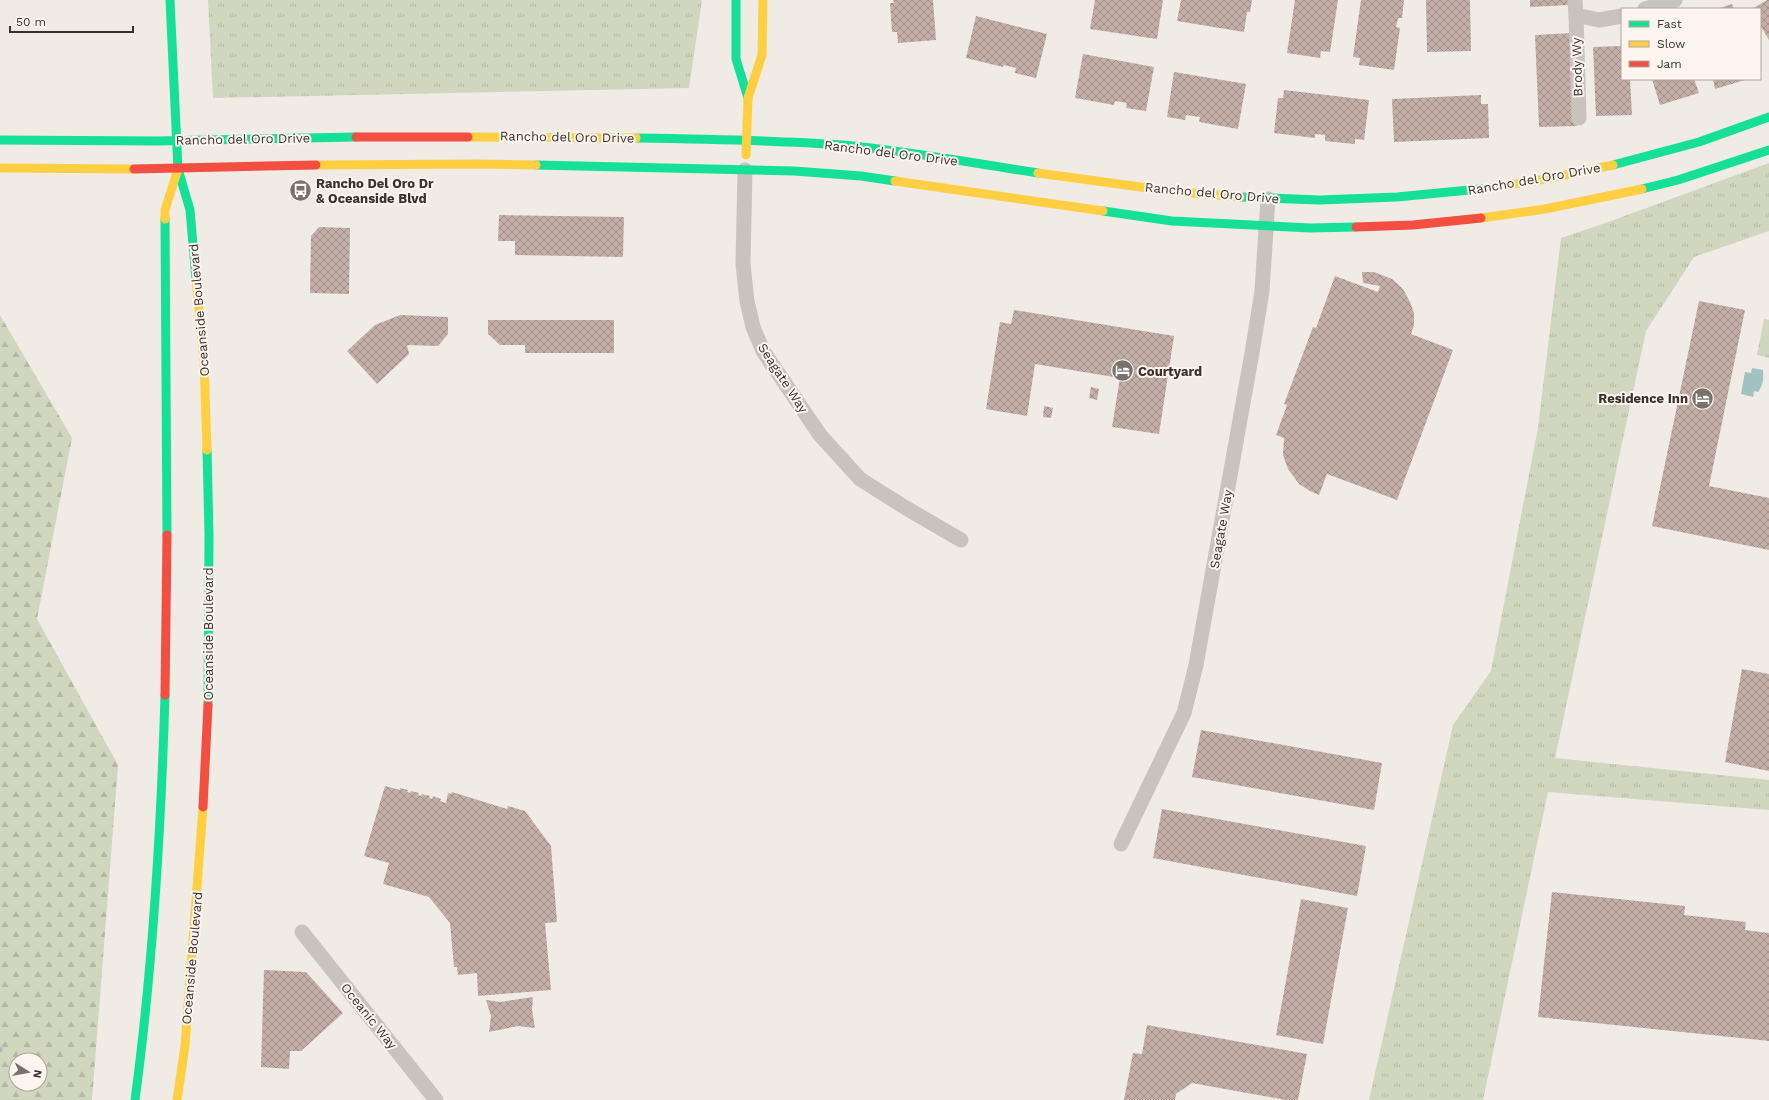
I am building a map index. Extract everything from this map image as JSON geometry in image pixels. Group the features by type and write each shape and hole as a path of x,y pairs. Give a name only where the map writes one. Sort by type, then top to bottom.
{"main road":[{"name":"Oceanside Boulevard","path":"170,0 178,141 178,169 190,210 204,360 209,542 208,701 202,834 185,1046 177,1100"},
{"path":"736,0 736,59 748,98"},
{"path":"748,98 762,55 763,0"},
{"name":"Seagate Way","path":"745,170 748,98"},
{"name":"Rancho del Oro Drive","path":"0,140 178,141 259,138 477,136 746,141 832,145 888,150 1175,192 1268,199 1309,200 1411,195 1467,190 1540,180 1670,152 1769,117"},
{"name":"Rancho del Oro Drive","path":"0,168 178,169 259,166 477,164 808,172 861,176 1172,221 1310,228 1413,225 1470,220 1545,209 1625,193 1678,180 1769,150"},
{"name":"Oceanside Boulevard","path":"135,1100 141,1056 159,852 164,741 168,540 166,210 178,169"}],"street":[{"name":"Brody Wy","path":"1575,0 1579,118"},
{"path":"1648,8 1675,0"},
{"path":"1576,15 1599,20 1621,16"},
{"name":"Seagate Way","path":"745,170 743,264 749,307 754,327 763,351 820,435 860,479 961,540"},
{"name":"Seagate Way","path":"1121,844 1184,713 1196,665 1262,291 1268,199"},
{"name":"Oceanic Way","path":"302,932 436,1100"}],"green space":[{"path":"208,0 702,0 689,88 213,98"},
{"path":"1769,163 1769,231 1694,257 1646,331 1555,758 1769,780 1769,810 1548,792 1483,1100 1369,1100 1453,725 1491,671 1538,428 1561,238"},
{"path":"0,315 72,438 37,619 118,765 92,1100 0,1100"},
{"path":"1764,319 1769,320 1769,358 1757,355"},
{"path":"1765,323 1769,324 1769,355 1760,353"}],"water":[{"path":"1752,368 1763,370 1763,382 1758,392 1754,391 1753,397 1741,394 1745,372 1751,373"}],"building":[{"path":"893,0 933,0 936,40 898,43 897,32 892,32 890,3 894,3"},
{"path":"1095,0 1163,0 1157,39 1090,29"},
{"path":"1181,0 1252,0 1250,12 1247,12 1244,32 1177,21"},
{"path":"1295,0 1338,0 1330,52 1321,51 1320,58 1287,53"},
{"path":"1361,0 1404,0 1402,18 1398,18 1396,27 1400,28 1394,70 1359,65 1360,58 1353,57"},
{"path":"1426,0 1470,0 1471,51 1427,52"},
{"path":"1530,0 1569,0 1569,5 1530,7"},
{"path":"1769,0 1769,40 1761,27 1761,8 1754,8"},
{"path":"1732,4 1734,8 1720,8"},
{"path":"976,16 1047,34 1036,78 1015,73 1016,68 1004,65 1003,67 966,58"},
{"path":"1573,33 1577,126 1539,127 1535,35"},
{"path":"1621,46 1621,80 1630,80 1632,115 1596,116 1593,47"},
{"path":"1083,54 1154,67 1146,111 1126,108 1127,103 1115,101 1114,105 1075,98"},
{"path":"1174,72 1246,84 1238,129 1199,122 1200,117 1186,115 1185,120 1167,117"},
{"path":"1652,80 1694,80 1699,93 1660,105"},
{"path":"1713,80 1745,80 1715,89"},
{"path":"1284,90 1369,100 1364,140 1355,139 1355,144 1325,141 1325,135 1315,134 1315,138 1274,133 1278,98 1283,98"},
{"path":"1481,95 1481,104 1488,104 1489,138 1394,142 1392,99"},
{"path":"499,215 624,217 623,257 515,255 515,241 498,241"},
{"path":"319,227 350,228 349,294 310,293 311,236"},
{"path":"1362,272 1374,272 1392,279 1403,289 1414,313 1414,325 1411,334 1453,350 1397,500 1327,474 1319,495 1310,491 1299,484 1288,469 1283,455 1284,438 1276,435 1287,405 1284,404 1313,327 1316,328 1335,276 1378,292 1380,286 1363,283"},
{"name":"Residence Inn","path":"1699,301 1745,310 1709,486 1769,498 1769,550 1652,526"},
{"name":"Courtyard","path":"1014,310 1174,336 1159,434 1112,427 1120,378 1035,364 1027,416 986,409 1000,322 1011,324"},
{"path":"400,315 448,317 448,334 438,346 407,345 409,354 377,384 347,351 375,325"},
{"path":"488,320 614,320 614,353 525,353 525,345 500,345 488,334"},
{"path":"1091,387 1099,389 1097,400 1089,398"},
{"path":"1044,406 1053,408 1051,418 1043,417"},
{"path":"1742,669 1769,674 1769,771 1725,762"},
{"path":"1201,730 1382,763 1374,810 1192,777"},
{"path":"385,786 400,790 400,788 408,790 407,792 410,793 411,791 419,793 418,795 421,796 422,794 430,796 429,798 432,799 433,796 446,803 448,793 451,794 452,792 507,809 508,806 525,811 551,846 557,922 545,923 551,990 478,996 477,973 458,975 457,967 454,967 450,923 429,897 383,884 389,863 364,856"},
{"path":"1162,809 1366,846 1357,896 1153,858"},
{"path":"1552,892 1685,906 1684,915 1746,922 1745,930 1769,933 1769,1041 1538,1017"},
{"path":"1301,899 1348,908 1323,1044 1276,1035"},
{"path":"264,970 306,972 343,1013 301,1051 290,1051 289,1069 261,1067"},
{"path":"533,997 532,1010 535,1028 518,1026 489,1032 491,1016 486,1000 500,1002"},
{"path":"1147,1025 1307,1054 1298,1100 1286,1100 1192,1083 1176,1094 1175,1100 1124,1100 1133,1053 1142,1054"}],"traffic: fast":[{"path":"170,0 178,169 190,210 196,279"},
{"path":"736,0 736,59 748,98"},
{"path":"1613,165 1699,142 1769,117"},
{"path":"0,140 157,141 356,137"},
{"path":"636,138 714,139 843,145 916,154 1038,173"},
{"path":"1642,189 1678,180 1769,150"},
{"path":"536,165 794,171 861,176 895,181"},
{"path":"1240,197 1320,200 1397,197 1490,188"},
{"path":"1103,211 1172,221 1310,228 1356,227"},
{"path":"165,219 167,535"},
{"path":"207,450 209,534 208,705"},
{"path":"135,1100 147,999 155,898 165,695"}],"traffic: slow":[{"path":"746,155 748,98 762,55 763,0"},
{"path":"468,137 636,138"},
{"path":"316,165 536,165"},
{"path":"1490,188 1551,178 1613,165"},
{"path":"0,168 134,169"},
{"path":"165,219 165,210 178,169"},
{"path":"1038,173 1170,191 1240,197"},
{"path":"895,181 1103,211"},
{"path":"1481,218 1545,209 1642,189"},
{"path":"196,279 204,360 207,450"},
{"path":"177,1100 185,1046 203,807"}],"traffic: jam":[{"path":"356,137 468,137"},
{"path":"134,169 316,165"},
{"path":"1356,227 1413,225 1481,218"},
{"path":"165,695 167,535"},
{"path":"203,807 208,705"}],"place":[{"name":"Rancho Del Oro Dr & Oceanside Blvd","path":"301,190"},
{"name":"Courtyard","path":"1123,371"},
{"name":"Residence Inn","path":"1703,398"}]}
